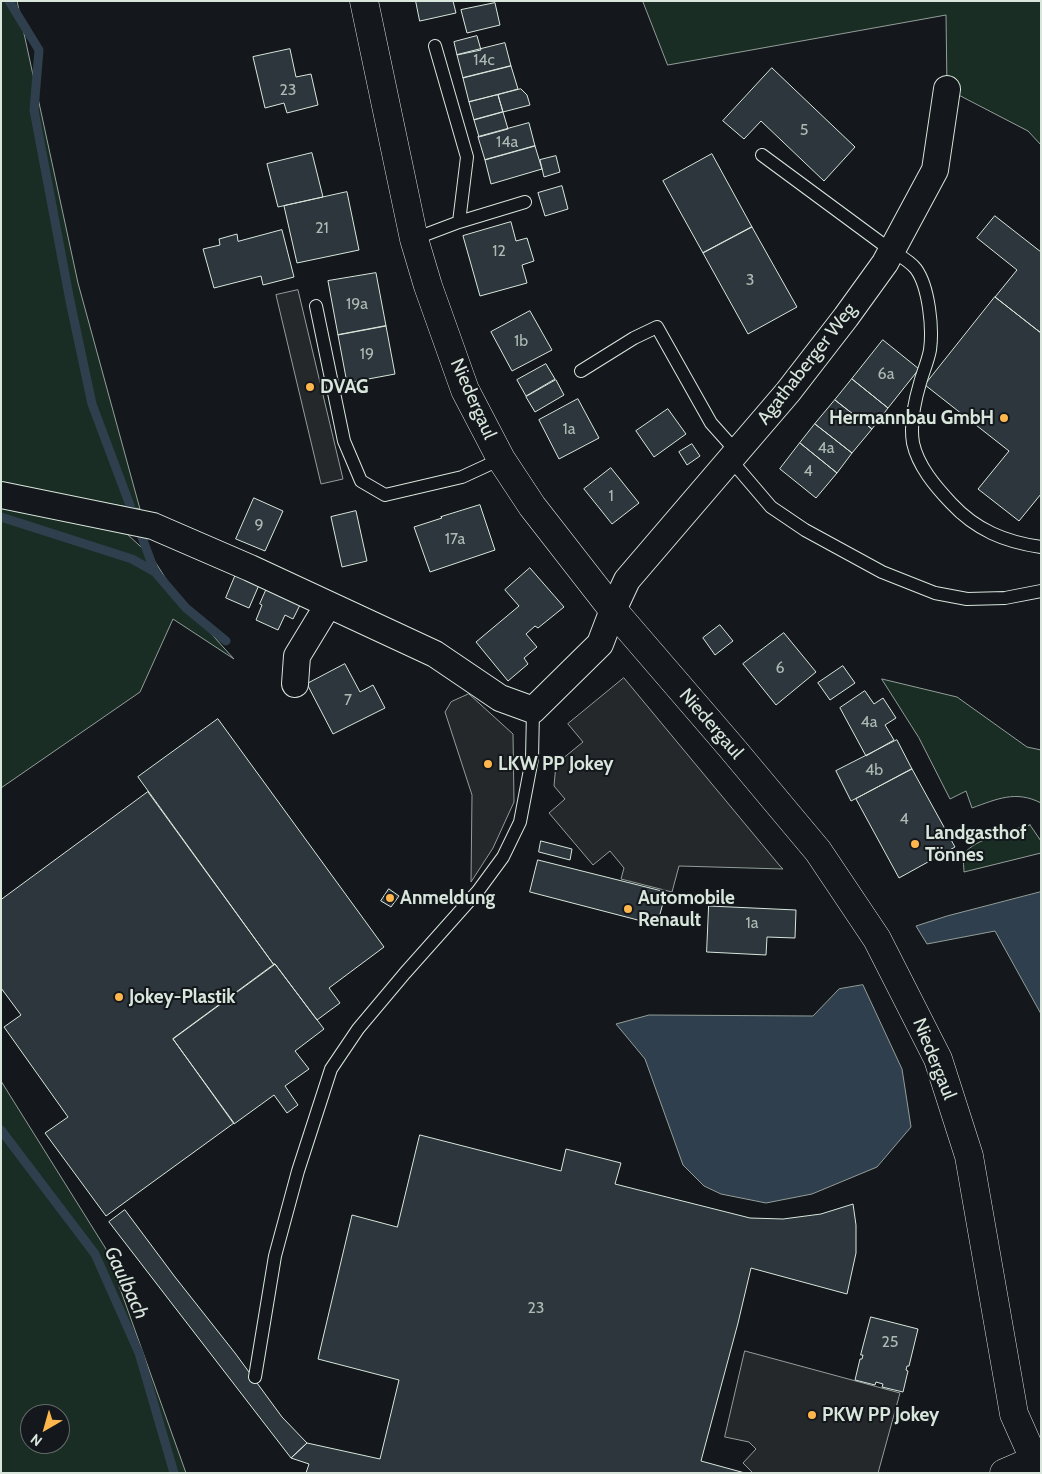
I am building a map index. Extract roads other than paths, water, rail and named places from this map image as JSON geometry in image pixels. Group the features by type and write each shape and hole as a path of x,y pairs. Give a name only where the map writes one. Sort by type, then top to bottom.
{"main road":[{"name":"Niedergaul","path":"364,1 414,239 428,286 465,390 501,459 532,506 613,610 818,851 876,939 938,1059 969,1156 1014,1414 1037,1458"},
{"path":"1004,1473 1037,1458"}],"street":[{"name":"Agathaberger Weg","path":"533,710 600,644 627,580 788,392 885,263 935,170 946,89"},
{"path":"1,495 153,526 250,568 435,654 500,698 533,710"},
{"path":"295,684 297,656 328,605"}],"lane":[{"path":"435,46 467,156 459,222"},
{"path":"762,155 892,251 909,261 917,270 925,288 929,308 930,350 919,385 913,426 913,442 919,460 929,477 942,493 974,524 1006,540 1022,545 1041,547"},
{"path":"414,239 459,222 524,202"},
{"path":"316,306 344,441 361,481 385,495 462,477 501,459"},
{"path":"581,371 634,338 657,327 711,423 771,507 805,530 882,572 935,593 967,600 1005,598 1041,591"},
{"path":"255,1376 275,1256 298,1171 331,1069 358,1029 478,891 503,857 520,822 532,759 533,710"}],"water":[{"path":"1041,892 1041,1014 995,931 927,944 916,926 947,916"},
{"path":"863,985 902,1069 911,1127 877,1167 812,1194 766,1203 721,1194 704,1186 683,1165 645,1059 616,1024 649,1015 813,1016 839,989"}],"waterway":[{"path":"9,1 39,50 34,110 70,301 92,404 155,572"},
{"path":"1,517 132,559 155,572 186,608 226,641"},
{"name":"Gaulbach","path":"1,1130 95,1254 139,1353 174,1473"}],"place":[{"name":"DVAG","path":"310,387"},
{"name":"Hermannbau GmbH","path":"1004,418"},
{"name":"LKW PP Jokey","path":"488,764"},
{"name":"Landgasthof Tönnes","path":"915,844"},
{"name":"Anmeldung","path":"390,898"},
{"name":"Automobile Renault","path":"628,909"},
{"name":"Jokey-Plastik","path":"119,997"},
{"name":"PKW PP Jokey","path":"812,1415"}]}
